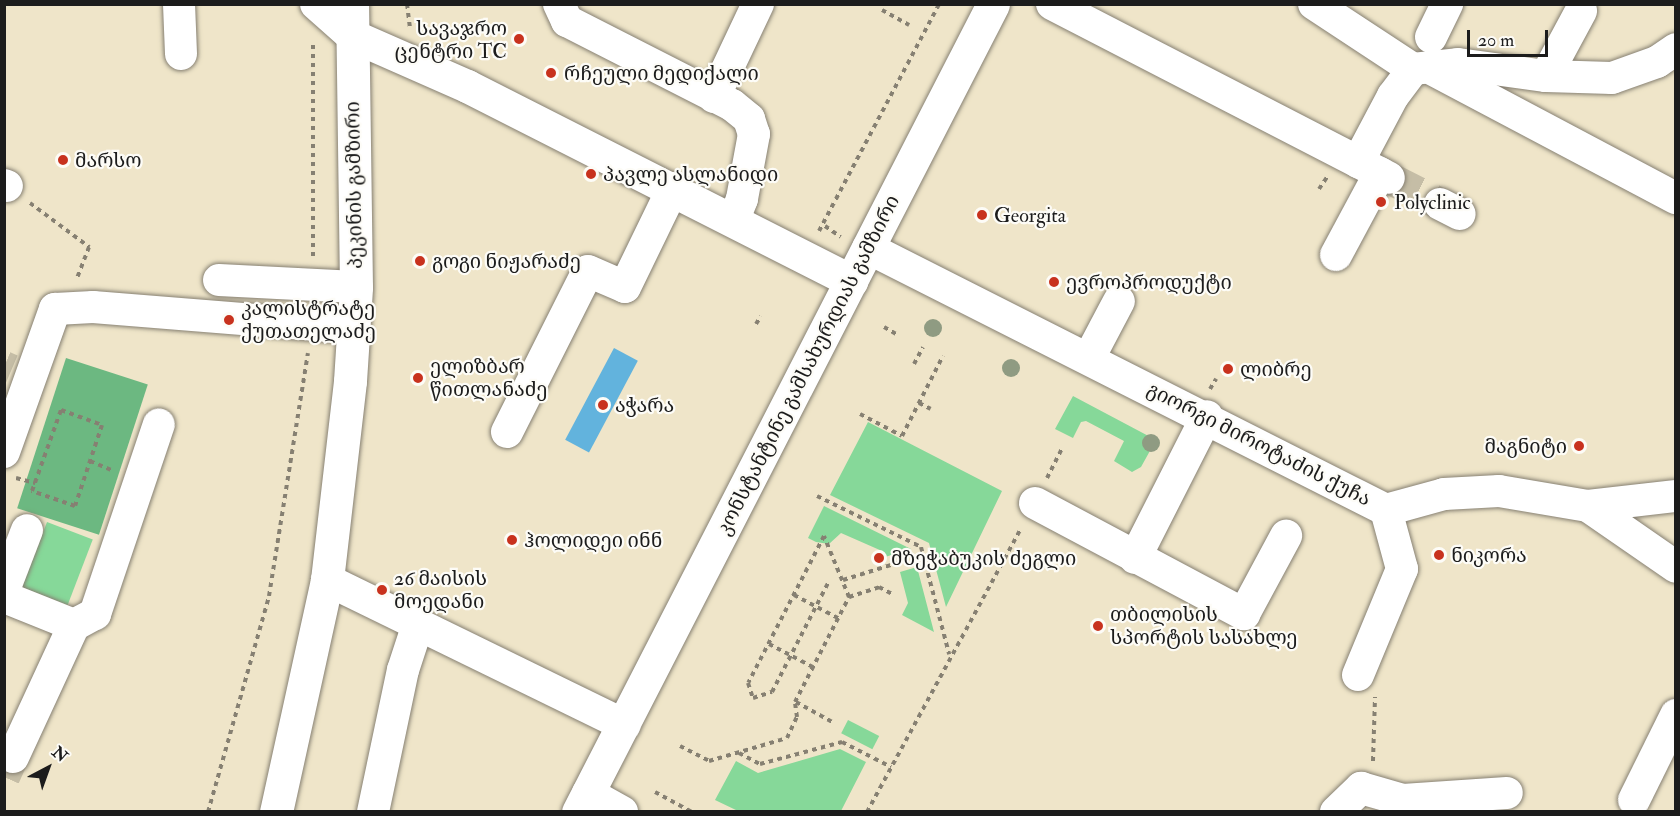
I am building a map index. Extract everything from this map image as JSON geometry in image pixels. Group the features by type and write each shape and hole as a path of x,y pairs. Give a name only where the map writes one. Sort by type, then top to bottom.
{"main road":[{"name":"კონსტანტინე გამსახურდიას გამზირი","path":"624,725 993,4"},
{"path":"352,20 467,86 673,188 851,281"},
{"name":"პეკინის გამზირი","path":"327,580 354,328 356,287 352,20"},
{"path":"276,812 286,776 327,580"},
{"path":"576,805 624,725"},
{"path":"286,776 297,812"}],"street":[{"path":"179,4 181,54"},
{"path":"559,4 567,21 732,105 748,119 754,134 742,198 734,219"},
{"path":"714,97 759,4"},
{"path":"1052,4 1376,171"},
{"path":"1431,37 1447,4"},
{"path":"1317,5 1421,68 1676,198"},
{"path":"1546,76 1581,11"},
{"path":"314,17 352,20"},
{"path":"1336,255 1376,171 1393,96 1421,68 1458,64 1546,76 1612,78 1657,62 1676,49"},
{"path":"507,432 588,271 625,287 673,188"},
{"name":"გიორგი მიროტაძის ქუჩა","path":"868,248 1207,417 1386,510 1444,494 1498,491 1588,506 1676,496"},
{"path":"219,280 356,287"},
{"path":"1089,358 1119,301"},
{"path":"4,452 19,379 56,309 93,307 354,328"},
{"path":"1135,558 1207,417"},
{"path":"9,743 74,626 94,614 159,424"},
{"path":"1035,503 1244,614 1286,536"},
{"path":"1588,506 1676,567"},
{"path":"1358,675 1402,569 1386,510"},
{"path":"4,590 27,530"},
{"path":"327,580 624,725"},
{"path":"4,597 74,626"},
{"path":"373,812 403,670 418,624"},
{"path":"9,743 28,675"},
{"path":"1634,800 1676,715"},
{"path":"1336,812 1361,788 1401,806 1507,793"},
{"path":"576,805 622,812"}],"path":[{"path":"809,231 822,231 825,226 939,4"},
{"path":"882,10 909,24"},
{"path":"313,286 314,17"},
{"path":"6,186 89,247 81,270"},
{"path":"756,324 761,316"},
{"path":"208,812 269,596 313,324"},
{"path":"884,327 898,335"},
{"path":"914,364 923,346"},
{"path":"860,414 902,436 943,356"},
{"path":"919,403 931,409"},
{"path":"61,410 102,425 75,506 32,492 61,410"},
{"path":"867,812 950,655 1035,503 1062,448"},
{"path":"817,495 921,547 950,655"},
{"path":"828,583 772,692 753,698 748,683 824,536 849,597"},
{"path":"843,580 923,555"},
{"path":"680,746 709,761 787,738 797,717 795,702 849,597 879,587 894,595"},
{"path":"794,595 838,618"},
{"path":"769,644 813,666"},
{"path":"1358,675 1375,696 1375,771 1391,782 1401,806"},
{"path":"795,702 834,723"},
{"path":"737,752 760,764 842,742 891,767"},
{"path":"655,792 692,812"}],"green space":[{"path":"66,358 148,385 99,535 17,508"},
{"path":"1073,396 1156,440 1141,467 1132,472 1114,461 1124,441 1086,421 1081,422 1073,438 1055,429"},
{"path":"868,422 1002,491 946,607 929,543 830,495"},
{"path":"824,506 911,549 885,557 882,551 841,533 829,544 816,542 808,538"},
{"path":"47,522 93,540 68,605 22,587"},
{"path":"917,567 934,632 902,615 908,603 900,572"},
{"path":"848,720 879,736 872,749 841,733"},
{"path":"840,749 866,762 841,811 738,811 715,800 736,761 758,773"}],"water":[{"path":"614,348 638,361 589,453 565,440"}],"tunnel":[{"path":"1389,178 1440,204"},
{"path":"4,367 11,370"},
{"path":"4,777 13,757"}],"place":[{"name":"სავაჯრო ცენტრი TC","path":"519,39"},
{"name":"რჩეული მედიქალი","path":"551,73"},
{"name":"მარსო","path":"63,160"},
{"name":"პავლე ასლანიდი","path":"591,174"},
{"name":"Polyclinic","path":"1381,202"},
{"name":"Georgita","path":"982,215"},
{"name":"გოგი ნიჟარაძე","path":"420,261"},
{"name":"ევროპროდუქტი","path":"1054,282"},
{"name":"კალისტრატე ქუთათელაძე","path":"229,320"},
{"name":"ლიბრე","path":"1228,369"},
{"name":"ელიზბარ წითლანაძე","path":"418,378"},
{"name":"აჭარა","path":"603,405"},
{"name":"მაგნიტი","path":"1579,446"},
{"name":"ჰოლიდეი ინნ","path":"512,540"},
{"name":"ნიკორა","path":"1439,555"},
{"name":"მზეჭაბუკის ძეგლი","path":"879,558"},
{"name":"26 მაისის მოედანი","path":"382,590"},
{"name":"თბილისის სპორტის სასახლე","path":"1098,626"}]}
